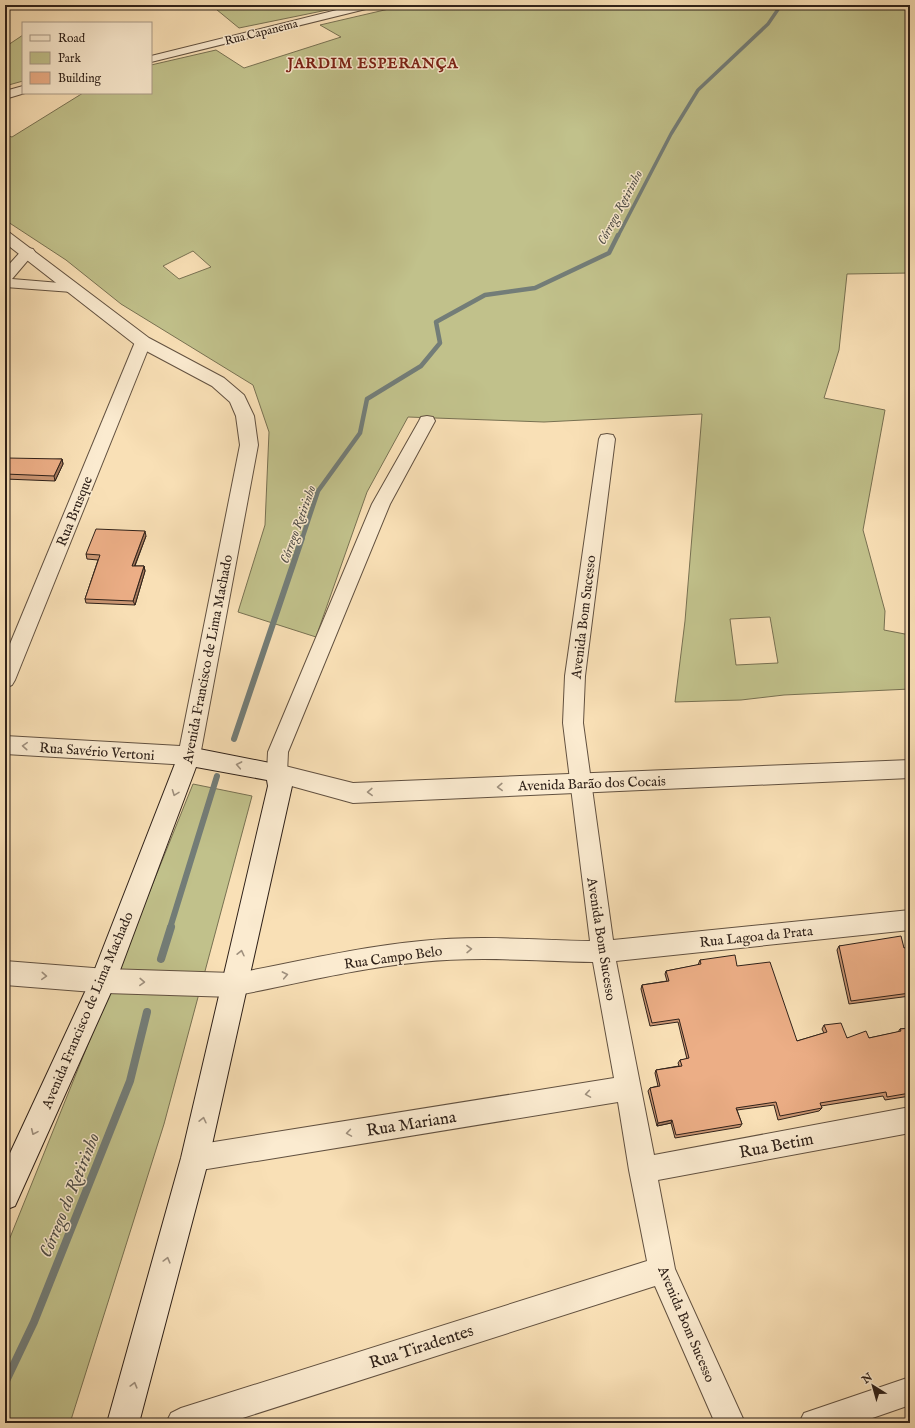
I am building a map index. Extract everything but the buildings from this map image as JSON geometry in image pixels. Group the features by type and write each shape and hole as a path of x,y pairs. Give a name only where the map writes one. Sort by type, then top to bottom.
{"street":[{"name":"Rua Capanema","path":"152,59 370,5"},
{"path":"5,95 22,90"},
{"name":"Avenida Francisco de Lima Machado","path":"5,236 28,252 72,288 143,342 218,382 238,399 245,416 249,445 189,756 103,981 5,1196"},
{"path":"5,278 28,252"},
{"path":"5,283 72,288"},
{"name":"Rua Brusque","path":"5,680 143,342"},
{"path":"124,1423 195,1158 280,786 277,773 278,752 381,504 427,421"},
{"name":"Avenida Bom Sucesso","path":"607,439 575,676 573,723 580,784 602,952 662,1270 730,1423"},
{"name":"Rua Savério Vertoni","path":"5,745 189,756 277,773"},
{"name":"Avenida Barão dos Cocais","path":"277,773 353,793 910,769"},
{"name":"Rua Lagoa da Prata","path":"602,952 910,920"},
{"name":"Rua Campo Belo","path":"234,985 363,960 421,951 482,949 602,952"},
{"path":"5,973 103,981 234,985"},
{"name":"Rua Mariana","path":"195,1158 627,1088"},
{"name":"Rua Betim","path":"642,1170 910,1120"},
{"name":"Rua Tiradentes","path":"181,1423 662,1270"},
{"path":"814,1423 910,1391"}],"green space":[{"path":"211,5 333,5 337,8 239,28"},
{"path":"406,5 910,5 910,273 847,274 839,350 824,398 885,410 863,530 885,611 884,630 910,635 910,689 784,695 741,700 675,702 685,621 702,414 544,422 408,417 367,492 316,637 238,612 265,525 269,432 253,385 121,304 66,260 5,220 5,135 12,137 81,94 152,94 152,65 216,50 244,68 341,37 320,25","holes":["193,251 211,267 179,279 163,266","770,617 778,663 736,665 730,619"]},
{"path":"22,36 22,81 5,86 5,47"},
{"path":"193,784 252,796 164,1124 70,1423 5,1423 5,1250"}],"waterway":[{"name":"Córrego Retirinho","path":"618,236 671,134 698,90 768,24 781,5"},
{"name":"Córrego Retirinho","path":"302,539 318,491 360,433 367,399 421,366 440,343 436,322 485,295 535,288 609,253 618,235"},
{"name":"Córrego Retirinho","path":"234,739 302,538"},
{"path":"170,928 217,776"},
{"path":"161,959 171,927"},
{"name":"Córrego do Retirinho","path":"5,1383 34,1322 130,1081 147,1012"}],"district":[{"name":"JARDIM ESPERANÇA","path":"373,63"}]}
